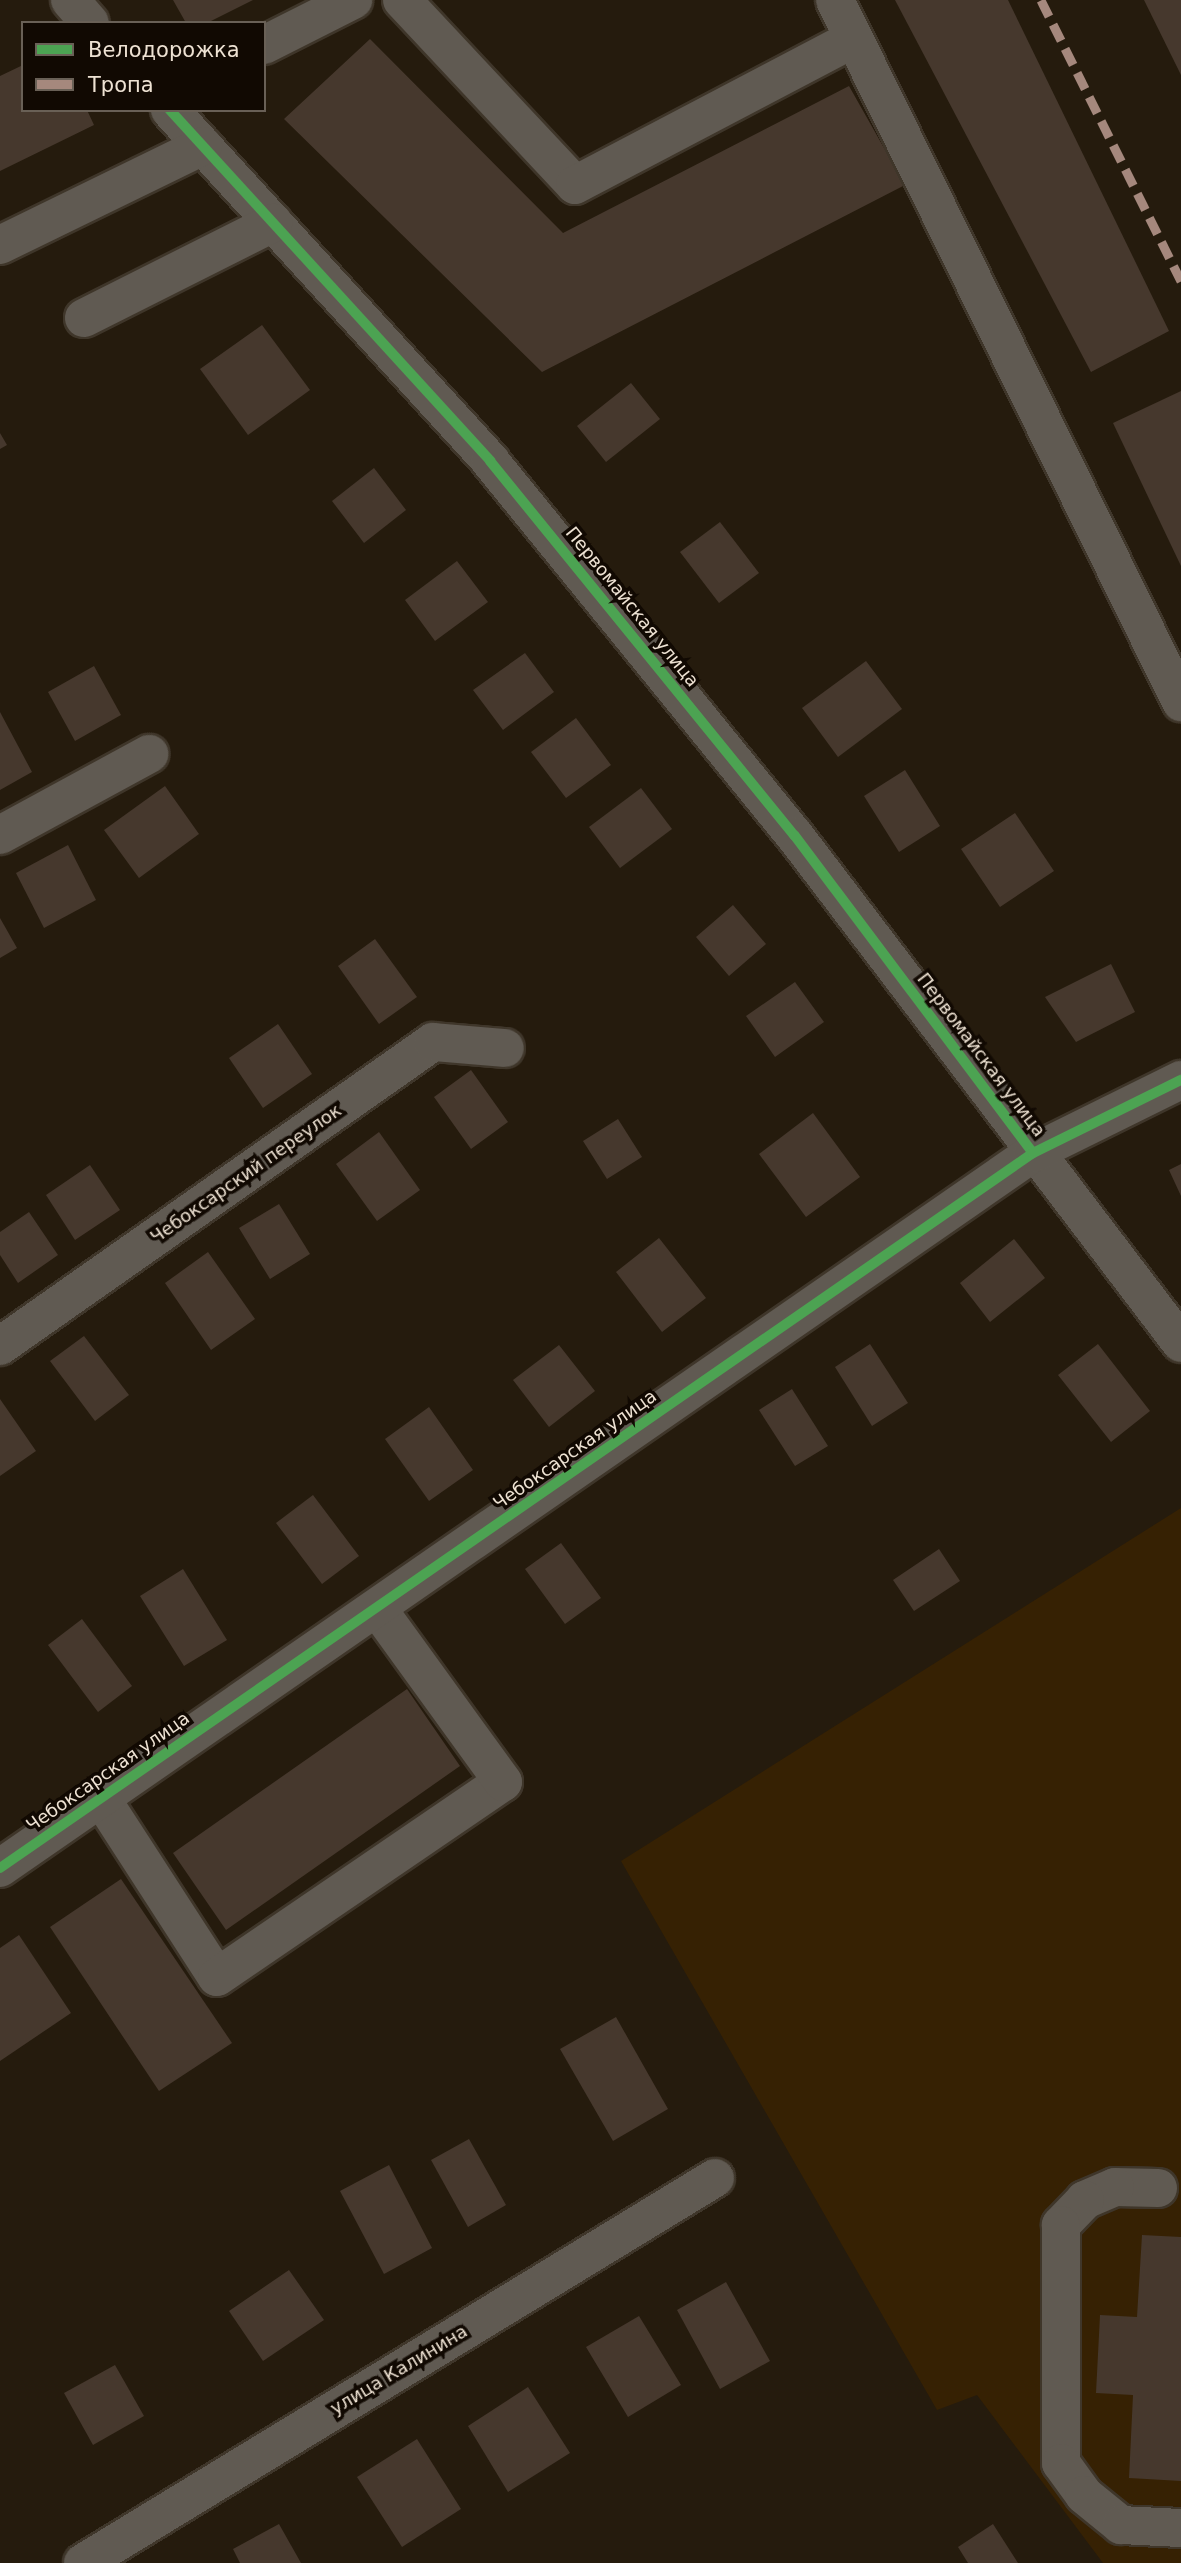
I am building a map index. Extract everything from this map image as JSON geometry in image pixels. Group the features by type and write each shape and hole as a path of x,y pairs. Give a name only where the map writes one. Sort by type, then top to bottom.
{"street":[{"path":"70,0 88,21"},
{"path":"266,45 353,0"},
{"path":"402,0 575,185 853,39"},
{"path":"835,0 1181,702"},
{"name":"Первомайская улица","path":"172,112 508,482 795,836 1033,1153 1181,1343"},
{"path":"0,245 203,146"},
{"path":"84,318 273,223"},
{"path":"0,835 149,754"},
{"name":"Чебоксарский переулок","path":"0,1346 433,1042 505,1048"},
{"name":"Чебоксарская улица","path":"0,1868 1033,1153 1181,1080"},
{"path":"101,1798 217,1977 503,1782 377,1608"},
{"name":"улица Калинина","path":"83,2563 715,2178"},
{"path":"1158,2188 1115,2187 1085,2200 1061,2225 1061,2463 1084,2495 1121,2525 1181,2529"}],"shaded area":[{"path":"1181,1508 1181,2563 1103,2563 977,2395 937,2410 621,1861"}],"building":[{"path":"173,0 253,0 211,21 185,21"},
{"path":"895,0 1008,0 1169,331 1091,372"},
{"path":"1144,0 1181,0 1181,75"},
{"path":"370,39 563,233 849,86 905,185 542,372 284,119"},
{"path":"21,66 21,112 88,112 94,125 0,171 0,76"},
{"path":"262,325 310,390 248,435 200,369"},
{"path":"631,383 660,419 606,462 577,426"},
{"path":"1181,391 1181,566 1113,423"},
{"path":"0,433 7,445 0,449"},
{"path":"374,468 406,510 364,543 332,501"},
{"path":"720,522 759,573 719,603 680,552"},
{"path":"457,561 488,602 435,641 405,600"},
{"path":"525,653 554,692 503,730 473,690"},
{"path":"866,661 902,709 838,757 802,708"},
{"path":"94,666 121,715 75,741 48,692"},
{"path":"0,712 32,772 0,790"},
{"path":"576,718 611,765 566,798 531,752"},
{"path":"905,770 940,826 899,852 864,796"},
{"path":"165,786 199,834 139,878 104,830"},
{"path":"641,788 672,829 620,868 589,827"},
{"path":"1015,813 1054,871 1000,907 961,849"},
{"path":"68,845 96,900 44,928 16,873"},
{"path":"733,905 766,944 729,976 696,937"},
{"path":"0,918 17,948 0,958"},
{"path":"375,939 417,997 379,1024 338,966"},
{"path":"1111,964 1135,1012 1076,1042 1045,997"},
{"path":"795,982 824,1022 775,1057 746,1016"},
{"path":"278,1024 312,1074 263,1108 229,1058"},
{"path":"471,1070 508,1122 471,1149 434,1097"},
{"path":"813,1113 860,1177 806,1217 759,1154"},
{"path":"618,1119 642,1157 607,1179 583,1141"},
{"path":"379,1132 420,1190 377,1221 336,1164"},
{"path":"1181,1164 1181,1196 1169,1170"},
{"path":"90,1165 120,1210 75,1240 46,1195"},
{"path":"279,1204 310,1254 270,1279 239,1228"},
{"path":"29,1212 58,1255 18,1283 0,1255 0,1232"},
{"path":"659,1238 706,1298 662,1332 616,1272"},
{"path":"1014,1239 1045,1278 990,1322 960,1283"},
{"path":"208,1252 255,1319 211,1350 165,1283"},
{"path":"84,1336 129,1395 95,1421 50,1361"},
{"path":"870,1344 908,1403 872,1426 835,1367"},
{"path":"1098,1344 1150,1411 1111,1442 1058,1375"},
{"path":"559,1345 595,1391 549,1427 513,1380"},
{"path":"792,1389 828,1446 795,1466 759,1410"},
{"path":"0,1399 36,1451 0,1476"},
{"path":"429,1407 473,1470 429,1501 385,1439"},
{"path":"313,1495 359,1556 322,1584 276,1523"},
{"path":"561,1543 601,1598 565,1624 525,1569"},
{"path":"939,1549 960,1581 914,1611 893,1580"},
{"path":"183,1569 227,1640 184,1666 140,1596"},
{"path":"82,1619 132,1686 98,1712 48,1645"},
{"path":"407,1689 460,1766 226,1930 173,1853"},
{"path":"121,1879 232,2043 159,2091 50,1927"},
{"path":"19,1935 71,2013 0,2061 0,1948"},
{"path":"616,2017 668,2109 613,2141 560,2049"},
{"path":"469,2139 506,2205 468,2227 431,2160"},
{"path":"389,2165 432,2248 384,2274 340,2191"},
{"path":"1142,2235 1181,2237 1181,2481 1129,2478 1133,2395 1096,2393 1100,2315 1137,2317"},
{"path":"289,2270 324,2320 263,2361 229,2311"},
{"path":"726,2282 770,2361 720,2389 677,2310"},
{"path":"639,2316 681,2385 628,2417 586,2347"},
{"path":"115,2365 144,2416 93,2445 64,2393"},
{"path":"528,2387 570,2453 508,2492 468,2426"},
{"path":"417,2439 461,2509 402,2547 357,2477"},
{"path":"279,2524 301,2563 240,2563 233,2549"},
{"path":"993,2524 1018,2563 968,2563 958,2547"}],"marked path":[{"path":"1041,0 1181,281"}],"cycle path":[{"path":"172,112 490,461 795,836 1033,1153"},
{"path":"0,1868 1033,1153 1181,1080"}]}
